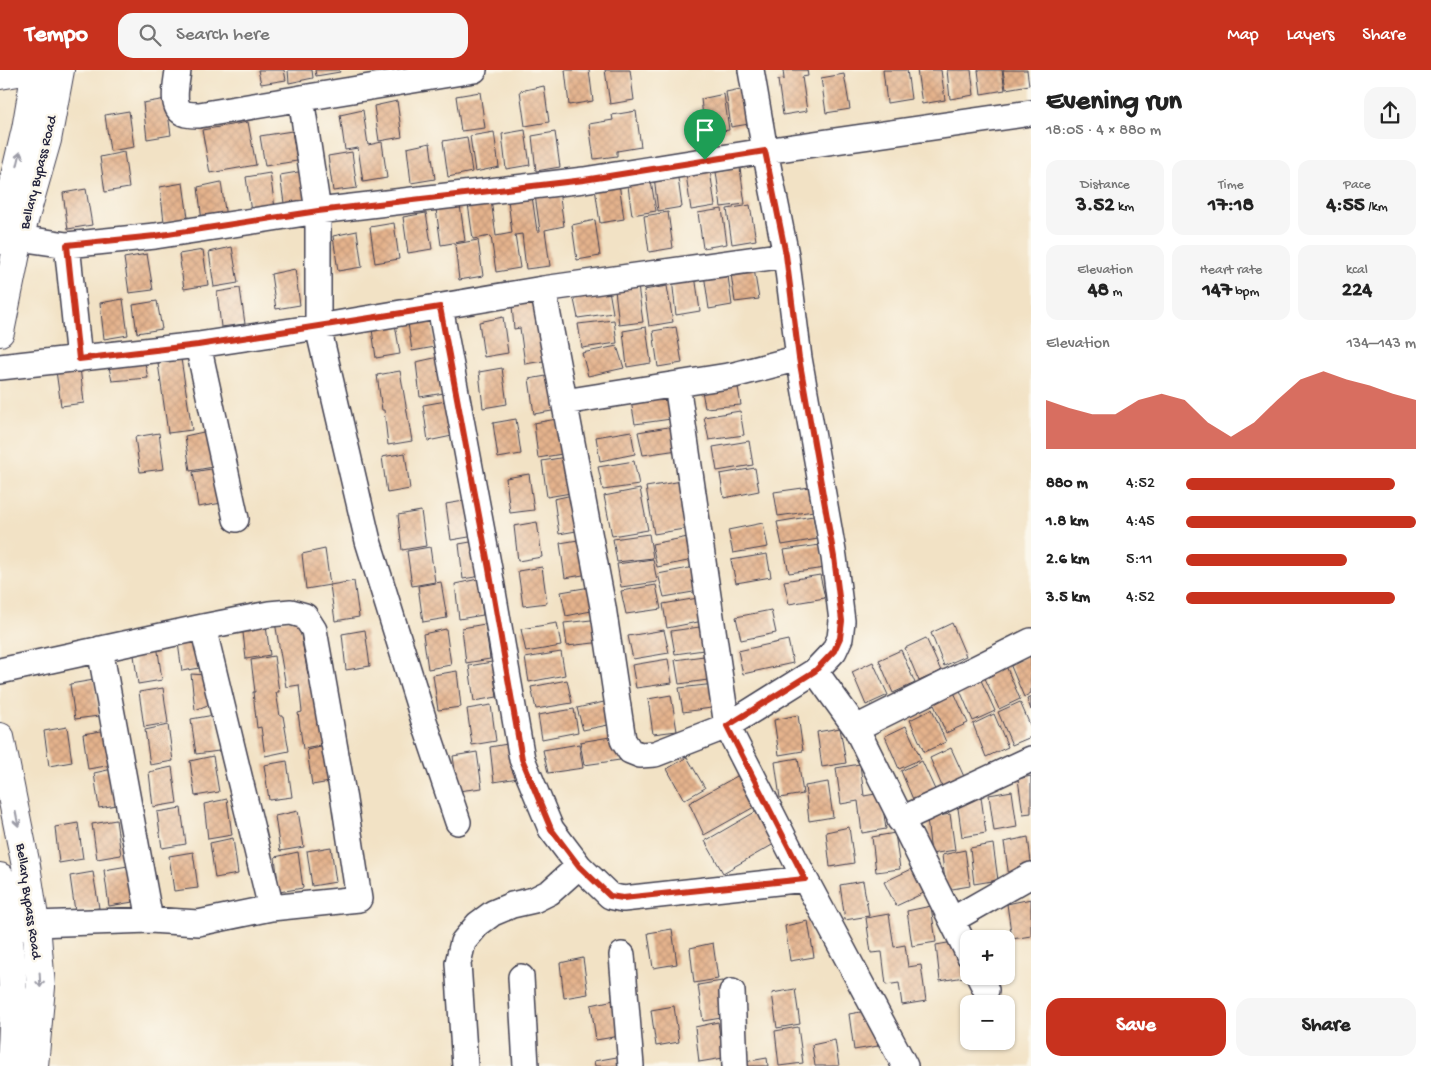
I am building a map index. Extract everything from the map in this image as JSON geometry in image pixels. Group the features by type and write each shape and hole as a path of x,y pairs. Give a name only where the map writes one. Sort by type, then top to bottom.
{"street":[{"path":"0,76 30,70"},
{"name":"Bellary Bypass Road","path":"0,332 10,239 36,70"},
{"name":"Bellary Bypass Road","path":"10,239 47,140 60,70"},
{"path":"178,70 175,99 177,107 185,114 199,115 474,70"},
{"path":"543,289 603,607 623,740 630,751 640,755 655,754 727,726 815,671 834,651 840,638 842,621 834,557 799,358 786,255 751,70"},
{"path":"301,98 318,211 318,327 368,541 424,721 458,822"},
{"path":"10,239 67,245 155,236 318,211 584,180 765,151 1031,113"},
{"path":"67,245 79,359"},
{"path":"0,367 198,345 543,289 786,255"},
{"path":"440,307 522,759 551,829 579,866 610,896 623,898 805,879"},
{"path":"198,345 236,519"},
{"path":"564,402 734,375 799,358"},
{"path":"677,384 727,726 904,1066"},
{"path":"0,671 269,614 291,612 305,616 314,630 359,898 271,908 198,923 150,920 35,924 4,929"},
{"path":"203,627 271,908"},
{"path":"856,728 1031,641"},
{"path":"100,649 150,920"},
{"path":"815,671 856,728 900,820 960,936"},
{"name":"Bellary Bypass Road","path":"0,737 24,857 35,924 40,987 34,1066"},
{"path":"900,820 1031,759"},
{"path":"465,1066 458,963 463,942 478,924 492,913 512,905 534,900 550,892 579,866"},
{"path":"952,920 1031,875"},
{"name":"Bellary Bypass Road","path":"0,878 4,929 14,1001 10,1066"},
{"path":"622,955 631,1066"},
{"path":"521,977 526,1066"},
{"path":"732,992 735,1066"}],"building":[{"path":"258,70 284,70 286,80 261,84"},
{"path":"288,70 312,70 313,78 289,83"},
{"path":"315,70 339,70 340,72 316,76"},
{"path":"565,70 589,70 593,101 569,105"},
{"path":"605,70 630,70 634,100 610,104"},
{"path":"783,70 807,70 808,76 802,77 807,111 783,115 778,80 784,79"},
{"path":"883,70 907,70 911,99 887,103"},
{"path":"917,70 941,70 945,100 922,104"},
{"path":"947,70 971,70 974,95 950,99"},
{"path":"978,70 1002,70 1005,90 981,94"},
{"path":"1003,70 1027,70 1029,85 1006,89"},
{"path":"844,74 850,109 826,113 821,78"},
{"path":"544,86 549,122 525,126 520,91"},
{"path":"750,87 755,123 731,127 726,92"},
{"path":"480,92 485,128 461,131 456,96"},
{"path":"724,94 729,130 705,134 701,99"},
{"path":"166,99 171,135 147,139 143,103"},
{"path":"397,101 402,137 379,141 374,106"},
{"path":"363,110 368,145 382,142 387,178 363,182 358,148 345,150 340,115"},
{"path":"129,111 134,147 110,151 105,115"},
{"path":"636,111 641,147 617,151 617,156 594,159 589,124 613,120 612,115"},
{"path":"248,122 256,165 210,173 202,130"},
{"path":"525,130 530,165 506,169 502,134"},
{"path":"292,131 297,161 265,166 260,136"},
{"path":"494,132 499,167 475,172 470,136"},
{"path":"555,132 560,167 536,171 532,136"},
{"path":"467,137 472,172 448,177 443,141"},
{"path":"430,143 435,179 411,183 407,148"},
{"path":"124,152 129,188 105,192 100,157"},
{"path":"352,152 357,188 333,191 328,156"},
{"path":"740,168 745,204 721,207 716,172"},
{"path":"710,170 715,206 691,210 686,174"},
{"path":"304,171 309,206 285,210 280,175"},
{"path":"677,171 682,207 658,211 654,176"},
{"path":"270,173 275,208 251,212 246,177"},
{"path":"650,175 656,211 632,215 627,179"},
{"path":"221,182 226,218 202,222 198,187"},
{"path":"183,183 188,218 164,222 160,187"},
{"path":"619,183 624,219 600,223 595,188"},
{"path":"86,189 92,225 68,229 63,193"},
{"path":"559,191 564,226 545,230 550,266 526,269 522,234 515,235 520,268 496,272 491,236 473,239 468,204 491,200 496,236 512,233 508,200 532,196 537,231 540,231 535,195"},
{"path":"460,205 465,241 441,245 436,209"},
{"path":"750,205 756,240 732,244 727,209"},
{"path":"722,209 727,244 703,248 698,213"},
{"path":"668,212 673,248 649,252 644,216"},
{"path":"426,213 432,249 408,253 403,217"},
{"path":"595,220 600,256 577,260 572,225"},
{"path":"394,223 399,259 375,263 370,227"},
{"path":"357,231 362,267 338,271 333,236"},
{"path":"478,240 483,276 459,280 455,244"},
{"path":"232,247 238,283 214,287 209,252"},
{"path":"203,250 208,285 184,289 179,254"},
{"path":"147,254 153,290 129,293 124,258"},
{"path":"753,263 759,299 735,302 730,267"},
{"path":"295,269 300,305 276,309 271,274"},
{"path":"727,269 732,305 709,309 704,274"},
{"path":"695,275 700,311 676,315 672,279"},
{"path":"638,286 643,322 619,325 615,290"},
{"path":"667,286 673,322 649,326 644,290"},
{"path":"240,288 245,324 221,327 217,292"},
{"path":"609,290 613,313 578,318 573,295"},
{"path":"123,299 128,335 104,339 100,303"},
{"path":"534,300 549,360 525,364 520,328 514,329 512,305"},
{"path":"157,301 162,329 137,333 133,305"},
{"path":"430,311 435,347 412,351 407,316"},
{"path":"503,317 508,353 484,357 479,322"},
{"path":"394,318 400,354 376,358 371,322"},
{"path":"614,320 617,343 582,348 578,324"},
{"path":"646,327 651,363 627,367 623,331"},
{"path":"676,327 682,363 658,367 653,331"},
{"path":"617,346 624,368 588,376 582,353"},
{"path":"439,357 444,393 420,397 416,362"},
{"path":"144,358 148,378 112,381 108,363"},
{"path":"181,359 192,430 168,433 158,363"},
{"path":"80,367 84,403 61,406 56,371"},
{"path":"502,368 507,404 483,408 479,372"},
{"path":"400,371 412,441 388,445 377,375"},
{"path":"552,375 558,410 534,414 529,379"},
{"path":"737,381 741,405 705,408 701,385"},
{"path":"667,395 671,419 635,424 631,401"},
{"path":"446,401 452,436 428,441 423,405"},
{"path":"740,411 744,435 709,440 704,417"},
{"path":"516,419 521,454 498,458 493,423"},
{"path":"557,419 562,454 538,458 534,423"},
{"path":"674,426 678,450 643,455 638,432"},
{"path":"208,431 213,467 190,471 185,436"},
{"path":"631,431 635,454 600,461 596,437"},
{"path":"159,433 164,469 140,472 135,437"},
{"path":"749,441 753,465 717,471 713,447"},
{"path":"405,453 410,489 387,493 382,457"},
{"path":"566,457 571,493 547,497 542,461"},
{"path":"634,461 639,485 603,490 598,467"},
{"path":"217,468 222,503 198,507 193,472"},
{"path":"755,468 759,491 724,498 720,474"},
{"path":"529,474 534,510 510,513 506,478"},
{"path":"682,481 690,528 654,534 646,487"},
{"path":"810,487 814,511 778,516 774,492"},
{"path":"640,489 648,530 612,536 604,496"},
{"path":"577,494 582,530 559,534 554,499"},
{"path":"470,500 475,536 451,540 446,504"},
{"path":"421,511 426,546 402,550 398,515"},
{"path":"813,516 818,539 782,545 777,522"},
{"path":"537,522 542,557 518,561 514,526"},
{"path":"763,523 768,547 733,553 728,530"},
{"path":"649,534 653,558 617,562 613,539"},
{"path":"688,537 693,560 657,567 652,544"},
{"path":"584,539 589,574 565,578 560,543"},
{"path":"482,540 487,575 463,579 459,544"},
{"path":"820,545 825,568 789,573 784,550"},
{"path":"430,547 435,582 412,586 407,551"},
{"path":"325,549 330,585 306,589 302,554"},
{"path":"767,554 771,577 736,583 731,560"},
{"path":"653,559 657,582 621,587 617,564"},
{"path":"542,567 547,603 523,606 518,571"},
{"path":"694,567 699,591 664,597 658,574"},
{"path":"820,575 825,598 789,604 784,581"},
{"path":"478,579 483,615 459,619 455,584"},
{"path":"354,581 359,617 335,621 330,585"},
{"path":"441,582 447,618 423,622 418,586"},
{"path":"656,585 661,609 626,614 621,591"},
{"path":"596,586 601,609 566,616 561,592"},
{"path":"698,598 703,621 667,628 663,604"},
{"path":"771,610 776,633 741,640 736,617"},
{"path":"298,618 308,675 321,672 327,745 303,749 298,713 302,712 299,685 286,687 275,622"},
{"path":"265,619 270,655 246,659 242,624"},
{"path":"600,619 603,642 567,646 564,623"},
{"path":"557,623 561,646 526,652 521,629"},
{"path":"952,623 966,656 944,666 931,633"},
{"path":"485,624 490,659 466,663 462,628"},
{"path":"707,626 711,649 675,654 671,631"},
{"path":"446,629 451,665 428,669 423,634"},
{"path":"365,630 370,666 346,670 342,634"},
{"path":"664,630 669,653 633,659 628,636"},
{"path":"201,631 206,667 182,671 177,636"},
{"path":"926,638 941,671 919,681 905,648"},
{"path":"788,640 793,663 743,674 738,651"},
{"path":"157,644 162,680 138,684 133,648"},
{"path":"901,650 915,683 893,693 879,660"},
{"path":"561,652 565,675 529,682 525,658"},
{"path":"1031,654 1031,693 1024,697 1010,664"},
{"path":"711,655 715,679 679,684 675,660"},
{"path":"274,656 279,692 276,692 280,716 283,716 289,751 265,756 261,727 257,728 251,660"},
{"path":"668,659 672,683 636,688 632,665"},
{"path":"492,662 497,697 474,701 469,666"},
{"path":"873,662 888,695 866,705 852,672"},
{"path":"1006,666 1020,699 999,709 984,676"},
{"path":"457,671 461,707 438,710 433,675"},
{"path":"191,674 205,675 213,703 195,710"},
{"path":"980,678 995,711 973,721 959,688"},
{"path":"94,680 99,716 75,719 70,684"},
{"path":"567,680 572,703 536,709 531,687"},
{"path":"715,684 718,707 683,712 679,688"},
{"path":"163,688 168,723 144,727 139,692"},
{"path":"953,690 968,723 946,733 932,700"},
{"path":"671,695 677,731 653,734 648,699"},
{"path":"1031,697 1031,710 1027,699"},
{"path":"613,700 618,723 583,730 577,708"},
{"path":"1020,702 1031,727 1031,737 1012,745 998,712"},
{"path":"491,705 496,741 472,745 467,709"},
{"path":"574,709 578,732 542,739 538,715"},
{"path":"932,709 946,742 924,752 910,720"},
{"path":"994,714 1008,747 986,757 973,724"},
{"path":"214,715 219,751 196,754 191,719"},
{"path":"798,715 803,751 779,755 774,720"},
{"path":"168,725 173,761 150,765 145,730"},
{"path":"906,726 921,759 899,769 885,736"},
{"path":"67,727 72,762 49,766 44,731"},
{"path":"840,728 846,763 822,767 817,732"},
{"path":"107,730 112,765 88,769 83,734"},
{"path":"616,736 620,760 584,765 580,742"},
{"path":"513,743 518,778 494,782 490,747"},
{"path":"579,744 583,768 548,773 543,750"},
{"path":"330,745 336,781 312,785 307,750"},
{"path":"951,748 966,781 944,791 930,758"},
{"path":"477,752 482,788 458,791 453,756"},
{"path":"213,756 219,792 195,796 190,761"},
{"path":"687,757 705,788 684,800 667,769"},
{"path":"798,758 803,794 780,798 775,762"},
{"path":"287,761 292,797 269,800 264,765"},
{"path":"922,761 937,794 915,804 901,771"},
{"path":"860,764 864,796 881,793 886,829 862,833 858,801 841,804 836,768"},
{"path":"172,767 177,803 153,807 149,772"},
{"path":"117,768 122,804 99,808 94,773"},
{"path":"746,771 763,802 704,835 689,803"},
{"path":"1031,776 1031,813 1023,814 1018,779"},
{"path":"828,782 833,817 809,821 805,786"},
{"path":"1012,791 1017,827 994,831 989,795"},
{"path":"981,797 986,833 962,837 957,801"},
{"path":"227,799 232,835 208,839 204,804"},
{"path":"181,808 186,844 162,848 157,812"},
{"path":"762,808 781,840 723,873 705,841"},
{"path":"298,811 304,847 280,851 275,816"},
{"path":"950,814 955,850 931,854 927,818"},
{"path":"116,820 121,855 97,859 92,824"},
{"path":"78,823 83,859 59,863 55,827"},
{"path":"849,827 854,863 830,867 826,832"},
{"path":"895,833 900,869 876,872 872,837"},
{"path":"1028,837 1031,873 1009,877 1004,842"},
{"path":"233,838 238,874 215,878 210,843"},
{"path":"993,844 998,880 974,884 970,848"},
{"path":"331,847 336,882 312,886 307,851"},
{"path":"965,850 970,886 946,890 942,855"},
{"path":"193,852 198,888 174,891 169,856"},
{"path":"298,852 303,888 279,892 275,857"},
{"path":"128,866 133,902 109,906 104,870"},
{"path":"916,867 928,891 896,906 884,882"},
{"path":"93,872 99,908 75,911 70,876"},
{"path":"863,881 869,916 845,920 840,885"},
{"path":"1031,899 1031,936 1015,939 1015,930 1011,930 1007,904"},
{"path":"931,906 936,942 912,946 907,911"},
{"path":"889,914 894,947 905,945 908,967 921,965 926,1001 902,1005 899,983 886,985 882,952 871,953 866,918"},
{"path":"808,921 814,957 790,961 785,926"},
{"path":"672,929 677,964 653,968 648,933"},
{"path":"959,941 960,978 940,981 936,945"},
{"path":"713,943 718,979 694,983 690,948"},
{"path":"583,958 588,994 564,998 560,963"},
{"path":"722,981 727,1017 703,1021 698,985"},
{"path":"795,989 800,1024 777,1028 772,993"},
{"path":"614,1000 620,1036 596,1040 591,1005"},
{"path":"674,1006 679,1042 656,1046 651,1010"},
{"path":"872,1010 878,1046 854,1050 849,1014"},
{"path":"718,1022 723,1058 699,1062 695,1027"},
{"path":"798,1027 803,1063 779,1066 775,1031"},
{"path":"835,1040 839,1066 815,1066 812,1045"},
{"path":"617,1057 619,1066 595,1066 594,1061"},
{"path":"767,1058 768,1066 744,1066 744,1062"}],"route":[{"path":"765,151 786,255 799,358 834,557 842,621 840,638 834,651 815,671 727,726 805,879 623,898 610,896 579,866 551,829 522,759 440,307 198,345 79,359 67,245 155,236 318,211 584,180 705,160 765,151"}]}
